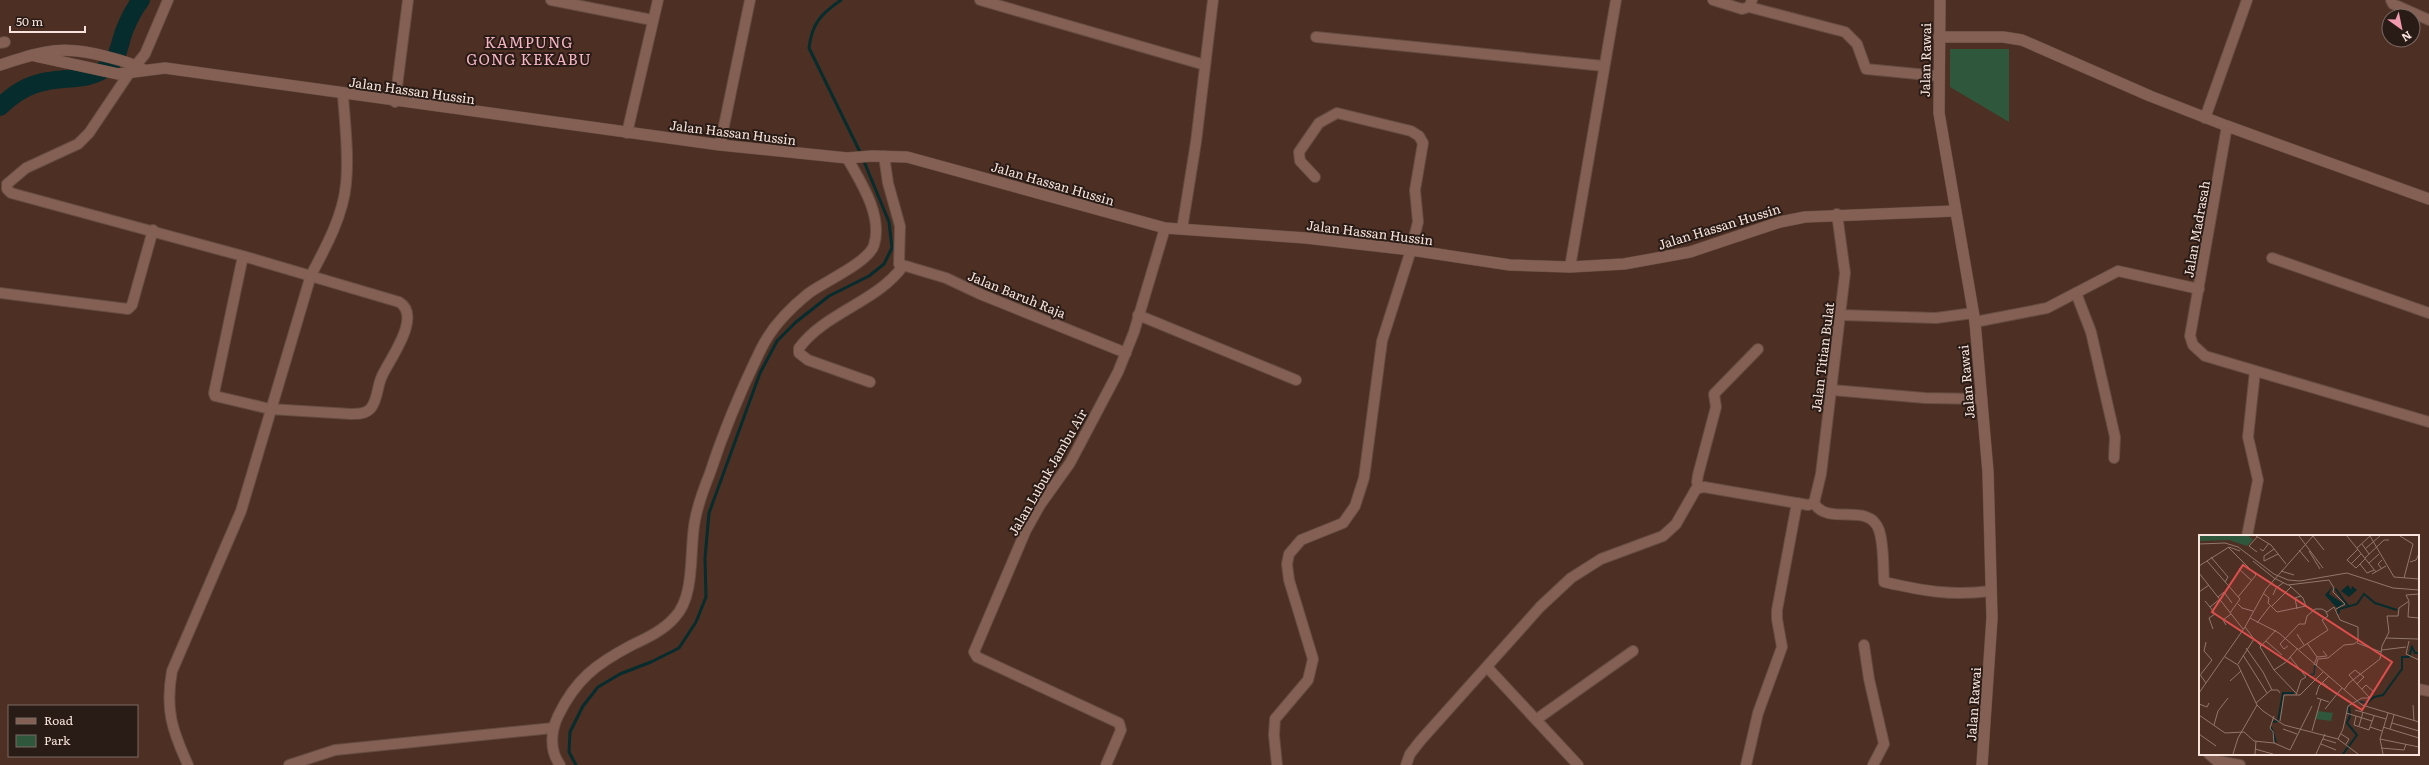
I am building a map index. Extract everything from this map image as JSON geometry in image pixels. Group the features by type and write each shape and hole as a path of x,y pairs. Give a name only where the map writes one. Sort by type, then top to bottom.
{"street":[{"path":"168,0 145,54 131,71 89,133 78,144 26,168 7,184 7,189 11,193 153,230 311,275 399,302 406,308 407,321 396,353 381,377 375,401 366,412 351,414 270,408 218,398 214,393 244,256"},
{"path":"395,102 408,0"},
{"path":"551,0 565,1 652,20"},
{"path":"627,133 652,20 658,0"},
{"path":"720,145 750,0"},
{"path":"980,0 1205,65"},
{"path":"1182,229 1213,0"},
{"path":"1570,267 1616,0"},
{"path":"1713,0 1748,5 1845,32 1857,44 1866,69 1938,76"},
{"name":"Jalan Rawai","path":"1940,0 1938,76 1940,120 1954,211 1974,318 1988,472 1991,591 1990,672 1982,765"},
{"path":"2205,118 2247,0"},
{"path":"2391,0 2393,4 2429,20"},
{"path":"1316,37 1604,66"},
{"path":"1939,37 2003,37 2022,40 2205,118 2429,199"},
{"name":"Jalan Hassan Hussin","path":"0,65 55,49 84,50 124,61 131,71"},
{"name":"Jalan Hassan Hussin","path":"35,56 131,71 176,70 343,95 720,145 850,158 872,156 907,157 1165,228 1306,238 1412,250 1492,263 1570,267 1624,264 1670,257 1780,222 1817,215 1954,211"},
{"path":"188,765 174,736 169,713 168,690 172,670 241,511 259,456 270,408 311,275 328,244 340,213 346,184 343,95"},
{"path":"1277,765 1274,735 1275,719 1308,680 1313,659 1288,580 1288,554 1296,544 1307,536 1343,523 1355,506 1364,478 1382,341 1412,250 1418,222 1415,184 1423,143 1419,136 1411,131 1344,114 1331,115 1319,123 1298,157 1303,166 1315,177"},
{"name":"Jalan Madrasah","path":"2227,126 2190,336 2192,345 2205,356 2255,371"},
{"path":"870,382 808,360 799,353 799,348 827,323 893,280 900,264 900,226 888,183 884,156"},
{"path":"560,765 553,753 553,728 573,688 589,671 665,627 677,615 688,590 695,519 705,487 728,418 767,337 779,320 810,292 863,259 874,246 876,233 872,208 850,158"},
{"name":"Jalan Titian Bulat","path":"1814,503 1821,474 1842,315 1845,273 1837,214"},
{"name":"Jalan Lubuk Jambu Air","path":"1106,765 1121,730 1120,725 975,656 974,650 1026,530 1040,505 1070,463 1126,353 1165,228"},
{"path":"0,293 128,309 132,305 153,230"},
{"path":"2272,258 2429,312"},
{"name":"Jalan Baruh Raja","path":"900,264 946,278 980,294 1126,353"},
{"path":"1842,315 1974,318 2047,308 2118,271 2199,289"},
{"path":"2076,293 2091,332 2115,437 2114,458"},
{"path":"1138,315 1296,380"},
{"path":"1699,487 1697,482 1698,475 1716,407 1714,394 1758,349"},
{"path":"2247,535 2258,480 2248,437 2255,371 2429,422"},
{"path":"1832,390 1925,398 1982,399"},
{"path":"1406,765 1410,754 1421,740 1540,607 1572,578 1601,559 1650,542 1670,531 1692,493 1699,487 1747,493 1808,505 1814,503 1817,509 1825,513 1865,516 1874,521 1880,534 1884,582 1939,593 1962,595 1991,591"},
{"path":"1746,765 1758,713 1782,647 1777,619 1777,610 1797,503"},
{"path":"1864,645 1869,680 1884,744 1873,765"},
{"path":"1537,719 1633,651"},
{"path":"1487,667 1537,719 1578,765"},
{"path":"2419,689 2429,691"},
{"path":"289,765 335,750 553,728"},
{"path":"2210,755 2217,761 2240,765"}],"green space":[{"path":"1950,49 2009,49 2009,122 1950,87"}],"waterway":[{"path":"0,107 10,98 34,84 80,78 95,74 109,66 117,54 123,33 130,18 141,0"},
{"path":"841,0 828,10 819,20 812,32 809,48 861,154"},
{"path":"576,765 569,752 570,732 583,706 598,687 620,674 651,662 679,648 696,622 706,597 705,558 709,513 760,373 777,341 796,322 829,296 869,276 884,264 892,248 889,222 863,159"}],"district":[{"name":"KAMPUNG GONG KEKABU","path":"529,50"}]}
